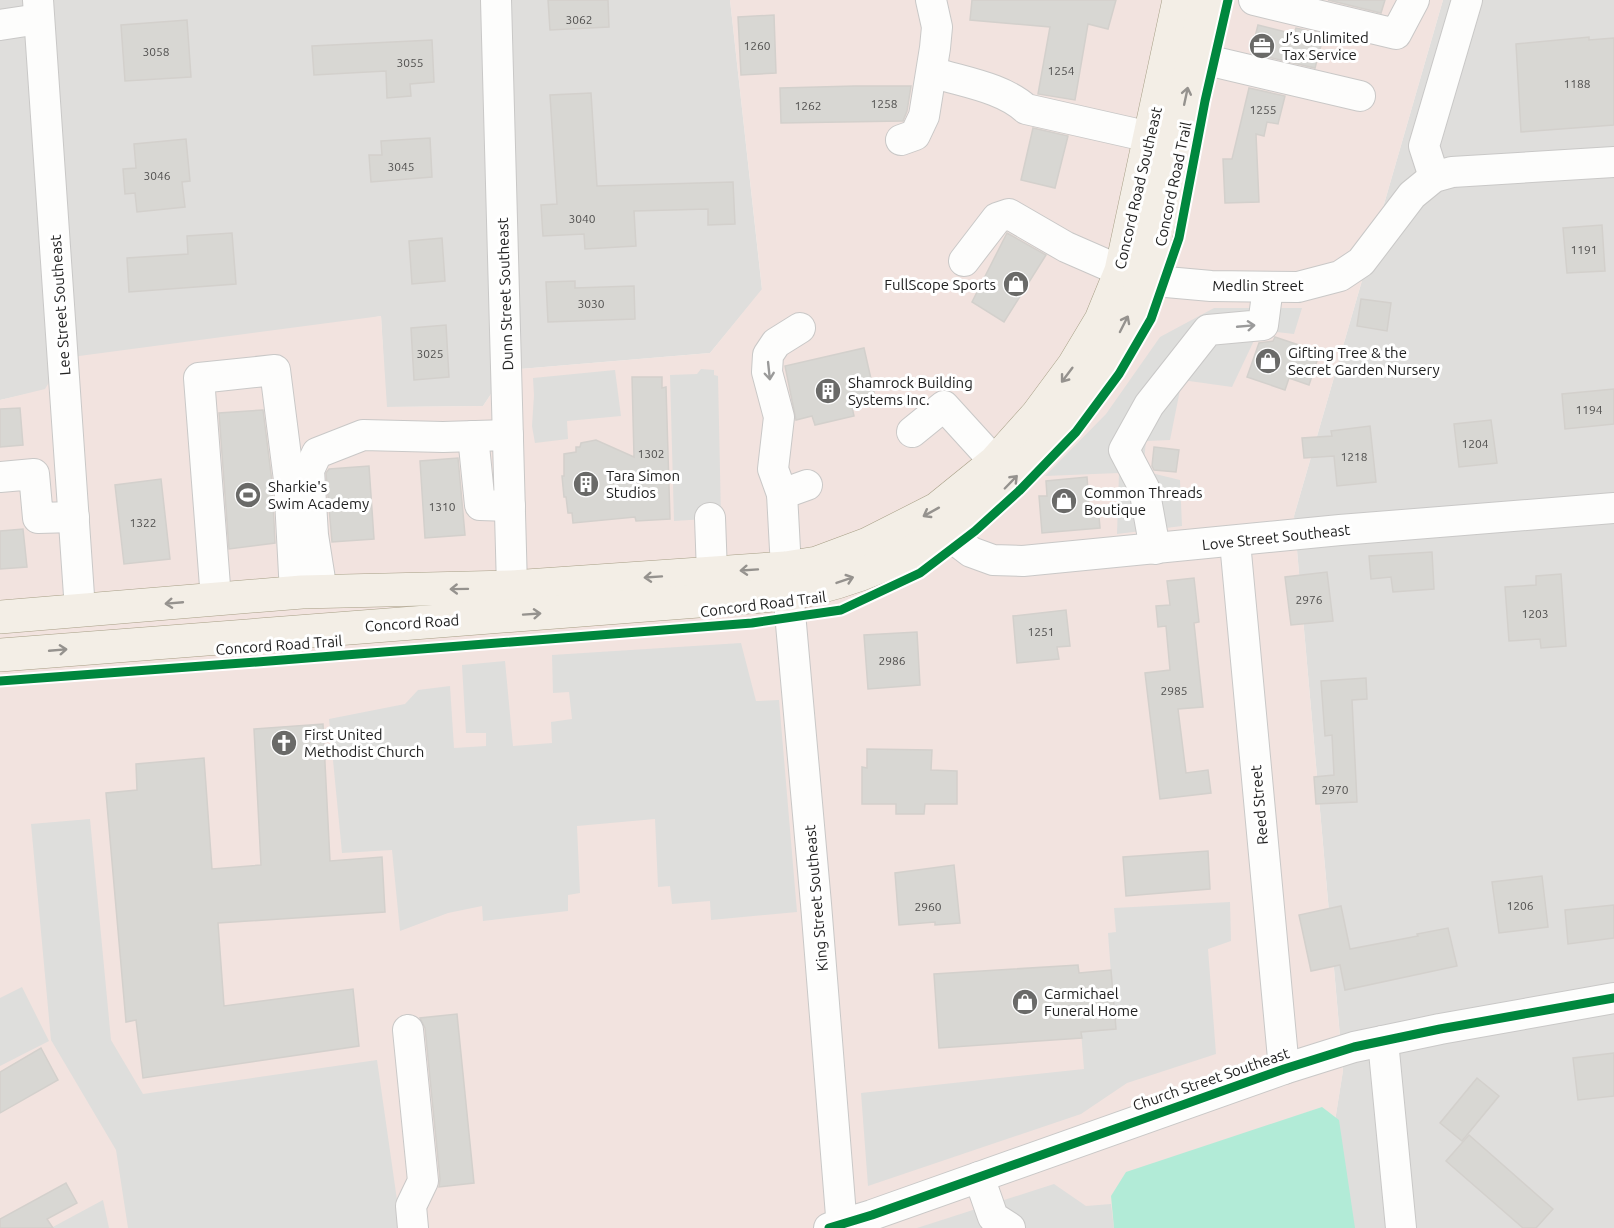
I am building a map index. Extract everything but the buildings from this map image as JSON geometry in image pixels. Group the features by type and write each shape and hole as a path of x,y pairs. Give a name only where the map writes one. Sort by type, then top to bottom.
{"main road":[{"name":"Concord Road Southeast","path":"787,581 826,586 877,569 946,533 1000,493 1048,444 1085,394 1112,350 1135,303 1132,275 1150,137 1179,0"},
{"name":"Concord Road Southeast","path":"787,581 817,562 868,544 937,509 995,462 1038,415 1074,365 1132,275 1153,250 1206,0"},
{"name":"Concord Road","path":"0,617 309,592 512,587 712,573 787,581"},
{"name":"Concord Road","path":"0,655 787,581"}],"street":[{"name":"Dunn Street Southeast","path":"496,0 512,587"},
{"path":"901,140 915,135 924,116 937,27 932,0"},
{"path":"1254,0 1396,34 1414,0"},
{"path":"1434,177 1424,146 1467,0"},
{"path":"0,25 39,9"},
{"name":"Lee Street Southeast","path":"39,9 80,610"},
{"path":"1194,57 1360,96"},
{"path":"932,72 1000,93 1026,109 1150,137"},
{"name":"Medlin Street","path":"964,261 997,218 1009,214 1066,247 1132,275 1195,285 1298,287 1340,276 1360,262 1412,195 1434,177 1452,172 1614,162"},
{"path":"1195,285 1197,305 1208,330"},
{"path":"1155,549 1144,488 1124,450 1149,405 1208,330 1263,325 1268,287"},
{"name":"King Street Southeast","path":"800,328 776,343 768,355 767,372 779,417 773,469 794,489 787,581 818,927 838,1227"},
{"path":"216,599 199,378 276,370 289,480 309,592"},
{"path":"912,432 944,406 995,462"},
{"path":"309,592 313,535 309,470 317,453 363,435 508,435"},
{"path":"473,436 480,505 510,506"},
{"path":"0,477 34,474 38,518 74,517"},
{"name":"Love Street Southeast","path":"946,533 971,552 993,560 1023,561 1340,530 1614,508"},
{"path":"711,518 712,573"},
{"name":"Reed Street","path":"1235,542 1284,1069"},
{"name":"Church Street Southeast","path":"838,1227 1284,1069 1354,1047 1614,998"},
{"path":"408,1029 423,1180 411,1206 413,1228"},
{"path":"1383,1041 1401,1228"},
{"path":"980,1177 993,1217 1010,1228"}],"shaded area":[{"path":"0,0 730,0 762,290 710,353 507,370 483,406 386,407 381,316 0,400"},
{"path":"730,0 1443,0 1294,516 1343,1071 1318,1228 0,1228 0,400 45,389 64,358 381,316 387,407 483,406 507,370 710,353 762,289"},
{"path":"1443,0 1614,0 1614,1228 1318,1228 1343,1070 1294,516"},
{"path":"1214,308 1302,308 1294,334 1259,330 1232,387 1182,380 1170,440 1146,441 1143,471 1180,480 1182,526 1117,534 1119,473 1045,476 1106,414 1160,337"},
{"path":"701,369 714,370 714,375 718,376 721,518 674,521 670,375 697,374"},
{"path":"615,370 621,416 567,421 568,439 535,443 532,426 533,378"},
{"path":"741,643 756,701 779,700 797,912 711,920 710,901 672,904 670,886 658,887 655,819 577,826 580,893 568,895 568,911 483,921 482,906 448,913 400,931 392,850 342,853 329,719 405,704 418,690 450,686 454,748 486,746 486,733 466,733 462,665 505,661 513,746 552,743 551,722 572,719 569,692 553,693 552,655"},
{"path":"90,819 111,1040 143,1094 377,1060 401,1228 128,1228 116,1150 51,1040 31,824"},
{"path":"1230,902 1231,941 1208,949 1216,1054 1127,1083 1081,1114 868,1186 861,1093 1084,1069 1081,1032 1115,1029 1108,933 1116,932 1114,908"},
{"path":"22,987 49,1041 0,1066 0,998"},
{"path":"1054,1184 1086,1206 1111,1204 1114,1228 917,1228"},
{"path":"103,1200 109,1228 51,1228"}],"green space":[{"path":"1322,1107 1339,1120 1355,1228 1114,1228 1111,1196 1126,1172"}],"cycle path":[{"name":"Concord Road Trail","path":"0,681 752,623 841,610 920,573 975,531 1019,491 1076,432 1119,374 1151,319 1179,238 1205,101 1228,0"},
{"path":"829,1228 872,1215 1284,1069 1354,1047 1614,998"}],"place":[{"name":"J’s Unlimited Tax Service","path":"1262,46"},
{"name":"FullScope Sports","path":"1016,284"},
{"name":"Gifting Tree & the Secret Garden Nursery","path":"1268,361"},
{"name":"Shamrock Building Systems Inc.","path":"828,391"},
{"name":"Tara Simon Studios","path":"586,484"},
{"name":"Sharkie's Swim Academy","path":"248,495"},
{"name":"Common Threads Boutique","path":"1064,501"},
{"name":"First United Methodist Church","path":"284,743"},
{"name":"Carmichael Funeral Home","path":"1025,1002"}]}
